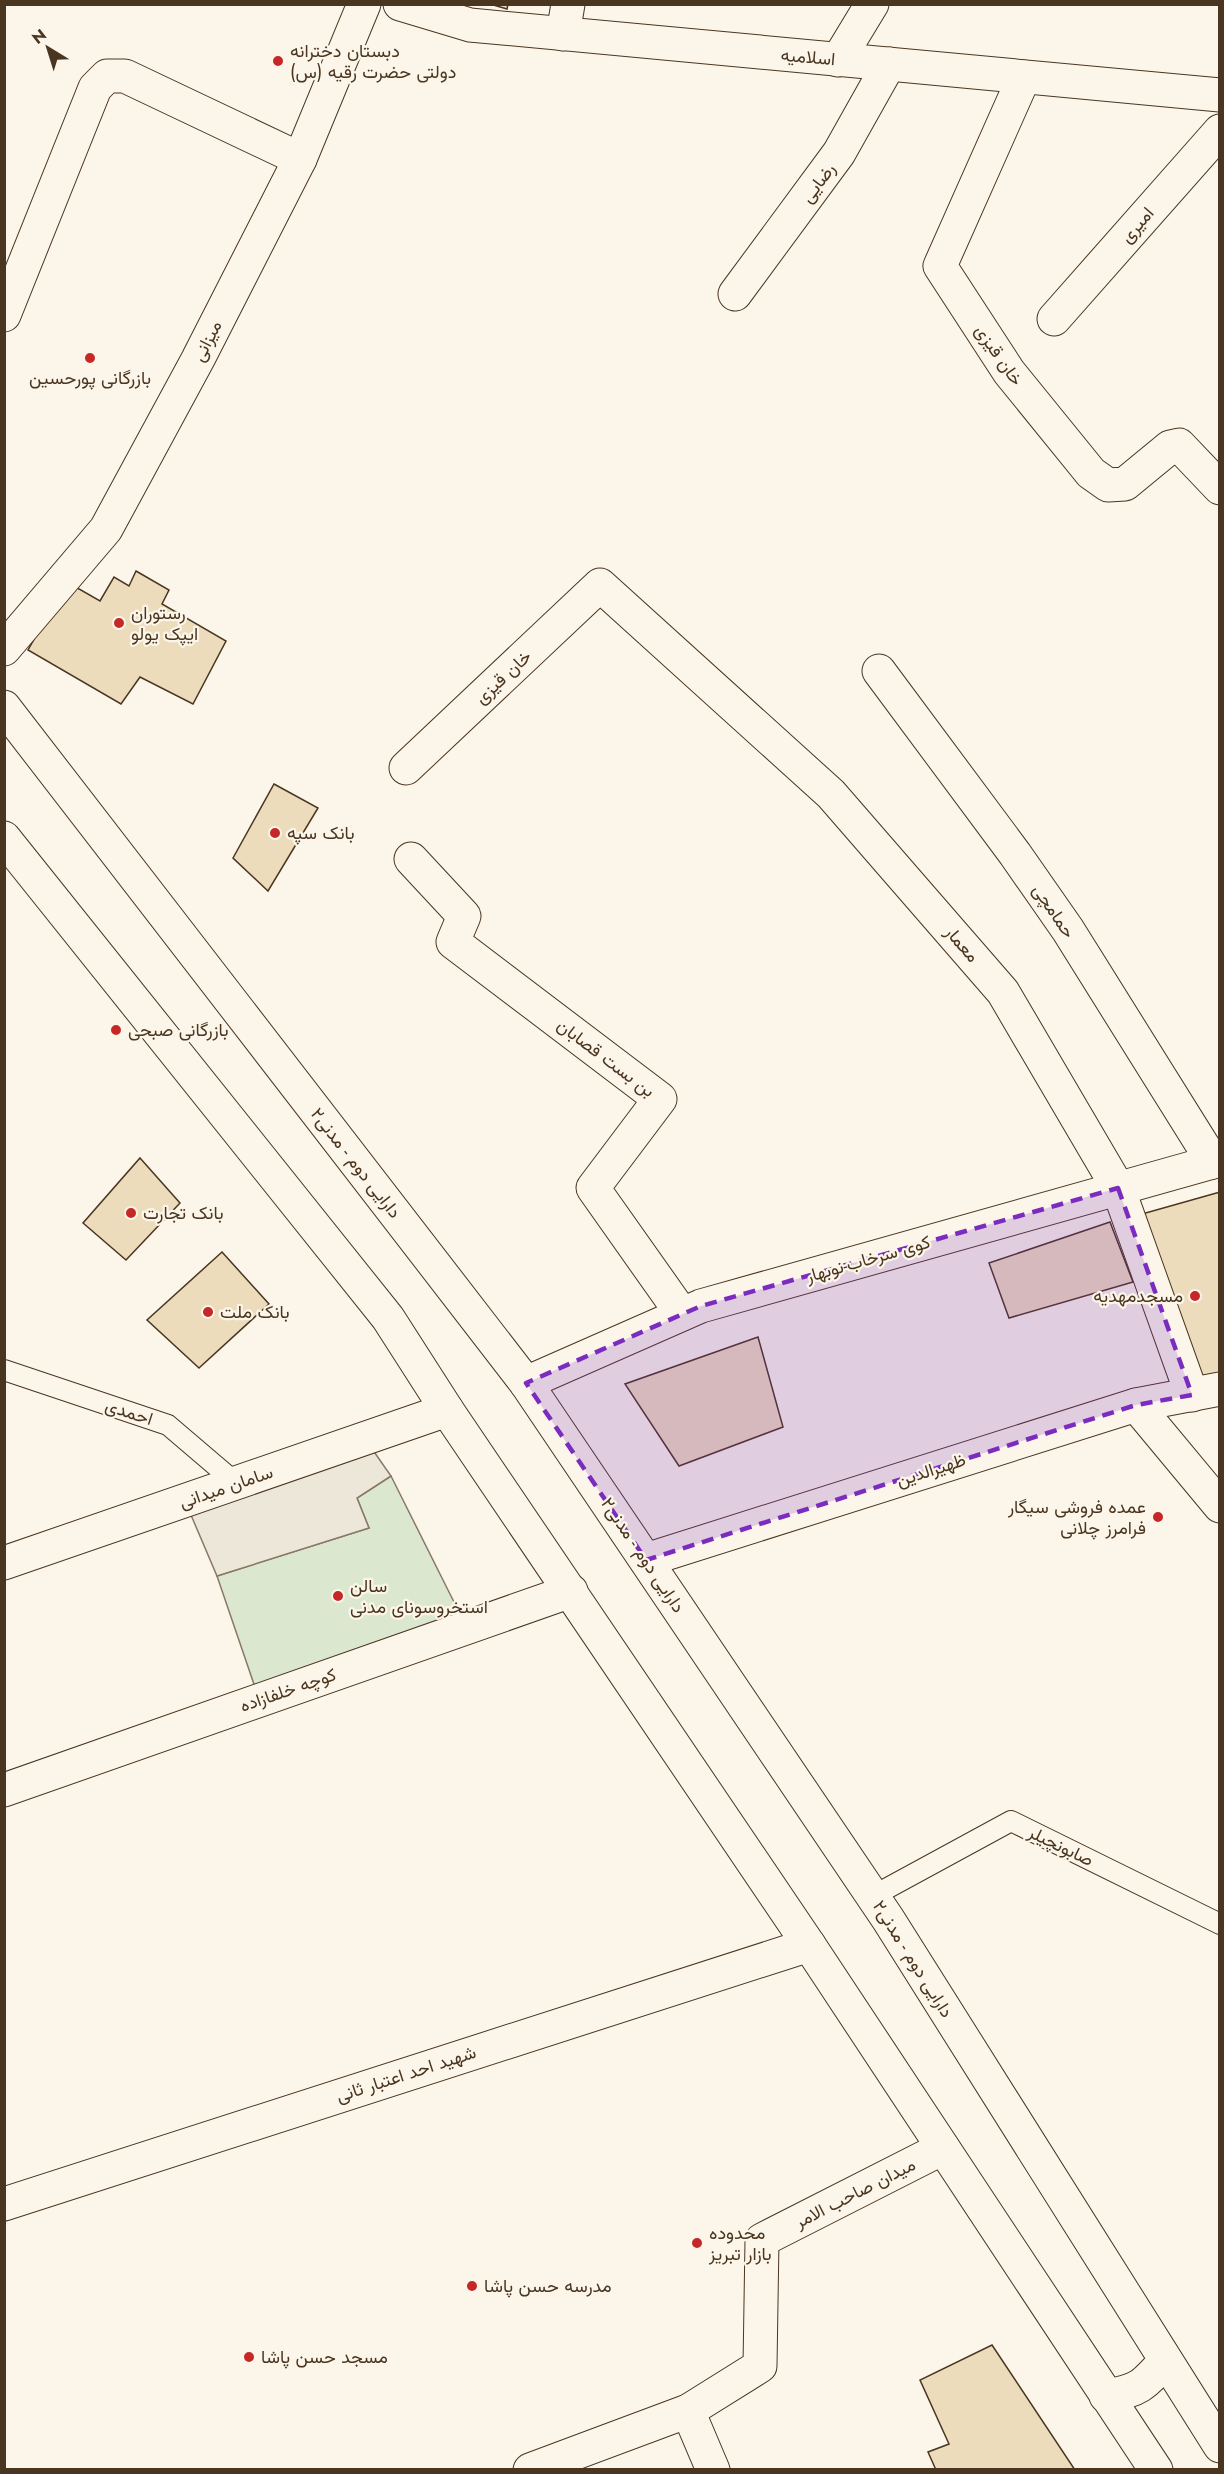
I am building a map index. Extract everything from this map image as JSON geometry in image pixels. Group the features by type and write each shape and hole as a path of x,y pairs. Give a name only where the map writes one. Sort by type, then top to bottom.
{"street":[{"name":"میزانی","path":"4,649 106,529 198,358 300,159 364,4"},
{"name":"اسلامیه","path":"400,4 470,25 566,19 838,60 1220,95"},
{"path":"838,60 872,4"},
{"name":"رضایی","path":"735,294 839,153 889,64"},
{"path":"4,315 95,88 107,76 125,76 300,159"},
{"name":"خان قیزی","path":"1024,77 940,266 1009,372 1091,473 1108,485 1125,484 1170,447 1179,445 1220,488"},
{"name":"امیری","path":"1054,319 1220,131"},
{"name":"خان قیزی","path":"406,768 600,585"},
{"name":"معمار","path":"600,585 831,794 1004,992 1118,1188 1206,1392"},
{"name":"حمامچی","path":"879,671 1015,854 1068,930 1216,1161"},
{"name":"دارایی دوم - مدنی۲","path":"4,707 526,1383 873,1896 1220,2446"},
{"path":"4,838 387,1318 809,1945 1156,2469"},
{"name":"بن بست قصابان","path":"411,859 464,916 453,942 660,1099 593,1188 682,1314"},
{"name":"کوی سرخاب-نوبهار","path":"526,1383 701,1306 1216,1161"},
{"name":"ظهیرالدین","path":"646,1560 1136,1405 1206,1392"},
{"path":"1136,1405 1220,1506"},
{"name":"سامان میدانی","path":"4,1563 447,1410"},
{"name":"کوچه خلفازاده","path":"4,1790 571,1591"},
{"name":"شهید احد اعتبار ثانی","path":"4,2204 809,1945"},
{"name":"میدان صاحب الامر","path":"530,2469 688,2411 760,2367 762,2240 943,2148"},
{"path":"1106,2396 1130,2392 1146,2383 1165,2361"},
{"path":"688,2411 713,2469"}],"lane":[{"name":"احمدی","path":"4,1370 168,1425 236,1483"},
{"name":"صابونچیلر","path":"873,1896 1011,1821 1220,1924"}],"highlighted area":[{"path":"1118,1188 1192,1395 1136,1405 646,1560 526,1383 701,1306"}],"green space":[{"name":"سالن استخروسونای مدنی","path":"391,1476 461,1616 257,1693 217,1576 369,1528 357,1498"}],"shaded area":[{"path":"370,1446 391,1476 357,1498 369,1528 217,1576 188,1508"}],"building":[{"path":"490,4 508,4 507,9"},
{"name":"رستوران ایپک یولو","path":"136,571 169,590 162,604 226,641 193,704 140,677 121,704 28,650 67,582 100,601 114,577 129,586"},
{"name":"بانک سپه","path":"274,784 318,808 268,891 233,858"},
{"name":"بانک تجارت","path":"140,1158 180,1203 126,1260 83,1223"},
{"name":"مسجدمهدیه","path":"1220,1192 1220,1377 1199,1381 1142,1214"},
{"path":"1110,1222 1133,1282 1009,1318 989,1263"},
{"name":"بانک ملت","path":"222,1252 269,1304 199,1368 147,1320"},
{"path":"758,1337 783,1427 679,1466 625,1384"},
{"path":"992,2345 1075,2470 936,2470 928,2452 949,2444 920,2380"}],"place":[{"name":"دبستان دخترانه دولتی حضرت رقیه (س)","path":"278,61"},
{"name":"بازرگانی پورحسین","path":"90,358"},
{"name":"رستوران ایپک یولو","path":"119,623"},
{"name":"بانک سپه","path":"275,833"},
{"name":"بازرگانی صبحی","path":"116,1030"},
{"name":"بانک تجارت","path":"131,1213"},
{"name":"مسجدمهدیه","path":"1195,1296"},
{"name":"بانک ملت","path":"208,1312"},
{"name":"عمده فروشی سیگار فرامرز چلانی","path":"1158,1517"},
{"name":"سالن استخروسونای مدنی","path":"338,1596"},
{"name":"محدوده بازار تبریز","path":"697,2243"},
{"name":"مدرسه حسن پاشا","path":"472,2286"},
{"name":"مسجد حسن پاشا","path":"249,2357"}]}
